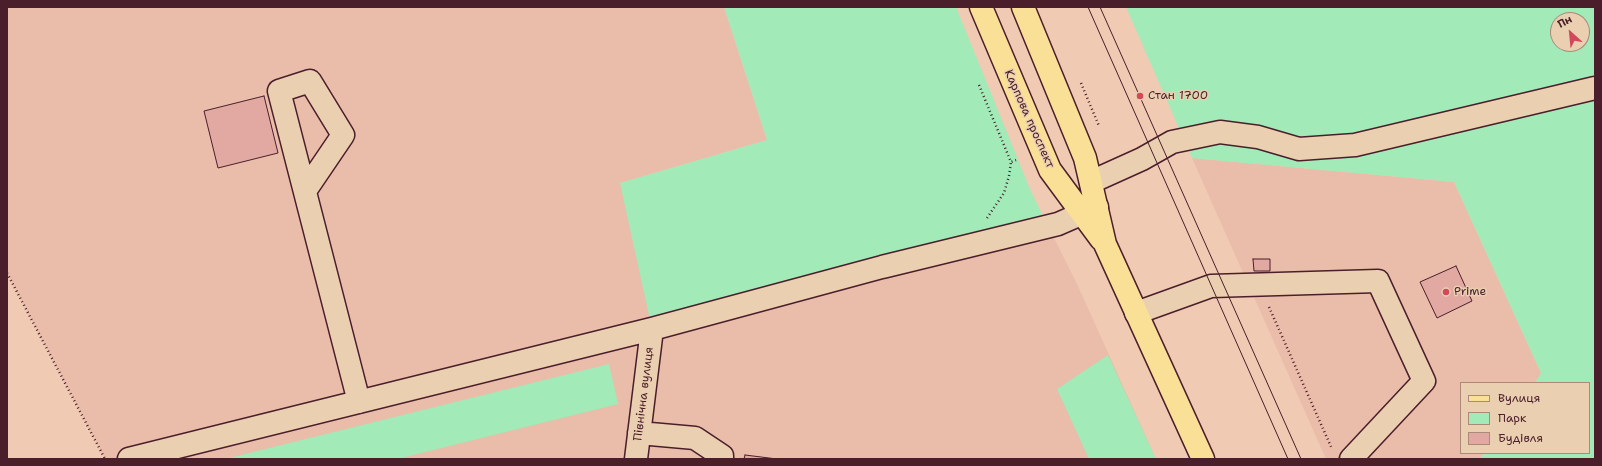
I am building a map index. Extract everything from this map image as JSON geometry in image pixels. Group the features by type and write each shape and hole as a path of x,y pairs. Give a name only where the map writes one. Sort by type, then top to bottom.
{"main road":[{"name":"Карпова проспект","path":"981,7 1050,170 1090,210 1203,459"},
{"name":"Карпова проспект","path":"1023,7 1086,158 1091,182 1090,210"}],"street":[{"path":"1091,182 1142,159 1172,142 1220,132 1258,137 1299,149 1355,145 1595,88"},
{"path":"305,191 359,402"},
{"path":"129,459 652,328 882,267 1058,224 1090,210"},
{"path":"1136,313 1211,286 1378,281 1424,381 1342,455"},
{"name":"Північна вулиця","path":"636,459 652,328"},
{"path":"639,433 695,438 722,456 722,459"}],"path":[{"path":"1079,79 1099,126"},
{"path":"979,85 1011,162 1016,160"},
{"path":"7,273 106,459"},
{"path":"1259,284 1342,455"}],"shaded area":[{"path":"7,7 724,7 767,140 620,183 1047,224 1077,284 1156,459 105,459 7,273"},
{"path":"1192,158 1454,182 1541,373 1536,382 1460,382 1460,454 1483,454 1480,459 1326,459"}],"green space":[{"path":"724,7 956,7 1030,189 1047,224 652,329 620,183 767,140"},
{"path":"1126,7 1595,7 1595,459 1480,459 1483,454 1590,454 1590,382 1536,382 1541,373 1454,182 1192,158"},
{"path":"1108,355 1156,459 1089,459 1057,389"},
{"path":"609,364 618,404 397,459 225,459"}],"building":[{"path":"264,96 278,153 218,168 204,111"},
{"path":"1253,259 1270,259 1270,271 1254,271"},
{"path":"1456,266 1472,301 1437,318 1420,282"},
{"path":"745,455 777,459 744,459"}],"tram line":[{"path":"1088,7 1288,459"},
{"path":"1100,7 1301,459"}],"place":[{"name":"Стан 1700","path":"1140,96"},
{"name":"Prime","path":"1446,292"}]}
